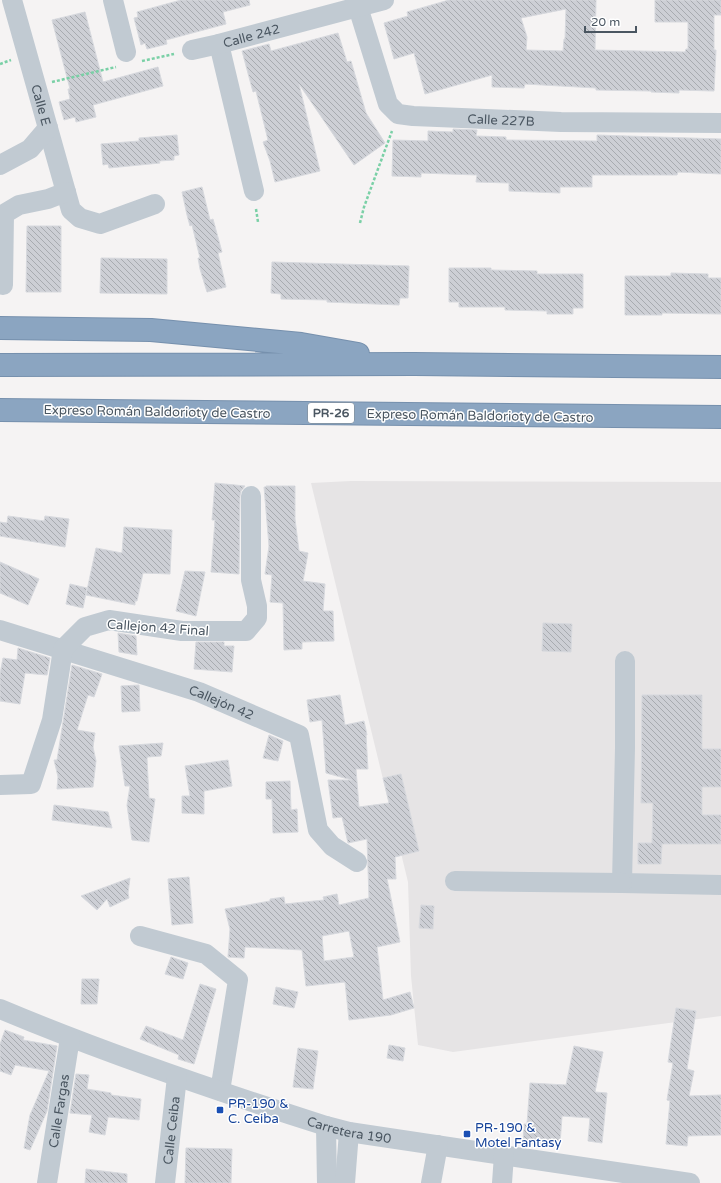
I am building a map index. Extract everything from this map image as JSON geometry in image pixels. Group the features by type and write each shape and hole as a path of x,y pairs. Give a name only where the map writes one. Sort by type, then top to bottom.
{"highway":[{"path":"0,328 152,330 301,344 414,364"},
{"path":"0,365 414,364 721,367"},
{"name":"Expreso Román Baldorioty de Castro","path":"0,410 721,417"}],"street":[{"name":"Calle E","path":"12,0 69,201"},
{"path":"113,0 126,52"},
{"name":"Calle 242","path":"254,191 219,44 384,0"},
{"path":"358,7 388,104 398,114"},
{"path":"192,50 219,44"},
{"name":"Calle 227B","path":"398,114 413,116 561,122 721,123"},
{"path":"0,165 30,149 48,128"},
{"path":"3,285 4,214 19,205 48,199 69,201 80,218 100,224 155,204"},
{"name":"Callejon 42 Final","path":"63,649 85,627 110,620 182,631 246,631 257,618 257,606 251,580 251,496"},
{"name":"Callejón 42","path":"0,630 199,692 299,735 318,830 332,846 356,862"},
{"path":"0,785 31,784 52,720 63,649"},
{"path":"622,883 625,662"},
{"path":"455,882 721,885"},
{"path":"140,936 206,954 238,980 220,1091"},
{"name":"Carretera 190","path":"0,1009 70,1038 177,1077 326,1126 349,1132 690,1183"},
{"name":"Calle Fargas","path":"47,1183 70,1038"},
{"name":"Calle Ceiba","path":"165,1183 177,1077"},
{"path":"326,1126 327,1183"},
{"path":"345,1183 349,1132"},
{"path":"431,1183 438,1146"},
{"path":"502,1183 504,1155"}],"path":[{"path":"360,223 364,207 398,114"}],"shaded area":[{"path":"351,481 721,482 721,1016 453,1052 418,1045 411,976 408,882 311,483"}],"building":[{"path":"181,0 249,0 250,5 223,12 226,24 166,40 167,44 147,49 145,43 141,45 134,18 138,17 137,12"},
{"path":"449,0 596,0 595,50 685,52 686,49 688,49 688,22 655,22 655,0 721,0 721,15 714,15 714,50 716,50 714,91 679,90 679,93 596,90 596,88 525,84 524,88 492,87 492,75 425,94 414,53 394,59 384,23 408,16 407,12","holes":["566,9 563,51 526,50 527,37 521,18"]},
{"path":"85,12 103,82 158,67 163,86 93,105 96,117 76,122 75,117 64,120 59,102 70,99 68,89 70,89 52,20"},
{"path":"338,33 347,62 351,61 366,113 385,143 354,165 299,84 320,171 275,182 270,161 263,142 268,140 256,91 253,92 242,51 269,44 271,51"},
{"path":"453,129 477,130 476,136 506,137 506,140 597,141 597,135 721,139 721,174 678,172 677,175 592,175 592,187 560,187 560,193 509,191 509,183 476,182 477,175 421,173 421,177 392,176 393,140 428,141 428,131 453,132"},
{"path":"177,135 179,155 174,156 174,160 159,161 160,163 109,168 108,164 103,165 101,144 139,141 139,138"},
{"path":"202,187 210,220 213,219 222,252 218,253 226,287 207,292 200,269 198,258 200,258 192,225 190,226 182,192"},
{"path":"27,226 61,226 61,292 26,292"},
{"path":"101,258 167,259 167,294 100,293"},
{"path":"272,262 409,266 408,298 400,298 399,305 327,302 327,300 281,299 281,294 271,293"},
{"path":"449,268 491,268 491,270 537,271 537,274 583,274 583,308 573,308 573,314 547,314 547,311 505,310 505,307 459,307 459,302 449,302"},
{"path":"671,273 708,274 708,278 721,278 721,314 662,313 662,315 625,315 625,276 671,276"},
{"path":"215,483 245,486 241,491 240,496 239,574 211,572 215,520 212,520"},
{"path":"295,486 295,519 299,551 308,553 303,581 325,584 323,611 333,611 334,641 302,642 302,649 284,650 283,603 270,602 272,575 265,574 269,546 264,487"},
{"path":"8,516 44,521 45,516 69,519 65,547 0,536 0,522 7,523"},
{"path":"124,527 172,530 170,574 143,573 135,605 86,595 96,548 122,553"},
{"path":"0,562 39,579 28,605 0,593"},
{"path":"185,571 205,572 196,616 176,611"},
{"path":"70,584 87,588 83,608 66,604"},
{"path":"543,623 572,624 571,652 542,651"},
{"path":"118,633 136,636 137,655 119,652"},
{"path":"196,642 224,642 224,646 234,646 232,672 194,669"},
{"path":"18,648 50,658 47,675 25,673 20,704 0,701 0,674 3,658 17,660"},
{"path":"72,665 102,674 94,697 88,695 77,730 95,733 93,747 96,761 93,787 57,789 58,777 54,760 57,760"},
{"path":"139,685 140,711 122,712 121,686"},
{"path":"340,695 345,725 364,721 367,735 368,769 356,769 359,807 389,803 383,778 401,774 419,851 395,857 396,879 387,879 400,942 377,947 383,1000 410,992 414,1008 391,1015 349,1020 345,982 306,986 302,950 245,947 244,958 228,957 230,929 225,909 284,897 285,904 324,900 323,897 337,894 339,905 369,898 367,839 348,843 342,817 333,818 328,780 352,780 326,773 322,720 310,722 307,700","holes":["349,931 354,957 324,961 322,936"]},
{"path":"642,695 702,695 702,749 721,749 721,787 702,787 702,815 721,815 721,844 662,844 661,864 638,864 638,843 652,843 653,803 641,803"},
{"path":"269,735 283,741 278,761 263,758"},
{"path":"163,743 161,756 147,758 149,798 155,799 149,842 132,840 127,805 130,786 125,786 119,746"},
{"path":"228,760 232,786 204,791 204,814 182,813 182,796 190,796 185,766"},
{"path":"290,781 291,810 297,809 298,832 273,833 272,799 266,799 266,782"},
{"path":"54,805 108,812 112,828 52,820"},
{"path":"189,877 193,923 172,925 168,879"},
{"path":"130,878 128,893 129,898 110,907 107,899 97,910 81,896"},
{"path":"421,905 434,906 433,929 419,928"},
{"path":"171,957 188,963 183,979 165,974"},
{"path":"82,979 99,979 97,1004 81,1004"},
{"path":"200,984 216,989 194,1064 178,1059 179,1055 140,1039 146,1026 183,1040"},
{"path":"276,987 298,992 294,1008 273,1004"},
{"path":"676,1008 696,1011 687,1069 694,1071 689,1096 721,1095 721,1135 688,1136 687,1146 666,1144 670,1101 667,1100 673,1063 668,1062"},
{"path":"5,1030 24,1037 23,1040 57,1046 47,1111 30,1150 24,1148 30,1115 50,1071 15,1065 11,1075 0,1071 0,1044"},
{"path":"389,1045 405,1048 403,1061 387,1058"},
{"path":"574,1046 603,1052 595,1092 607,1093 602,1143 588,1141 590,1118 562,1116 560,1144 523,1143 524,1124 527,1124 530,1083 566,1085"},
{"path":"298,1048 318,1051 313,1089 293,1087"},
{"path":"76,1074 89,1075 87,1089 111,1093 111,1095 141,1099 139,1120 108,1117 105,1135 89,1132 92,1115 70,1113"},
{"path":"186,1148 232,1149 231,1183 185,1183"},
{"path":"86,1169 127,1174 127,1183 85,1183"}],"place":[{"name":"PR-190 & C. Ceiba","path":"220,1110"},
{"name":"PR-190 & Motel Fantasy","path":"467,1134"}]}
